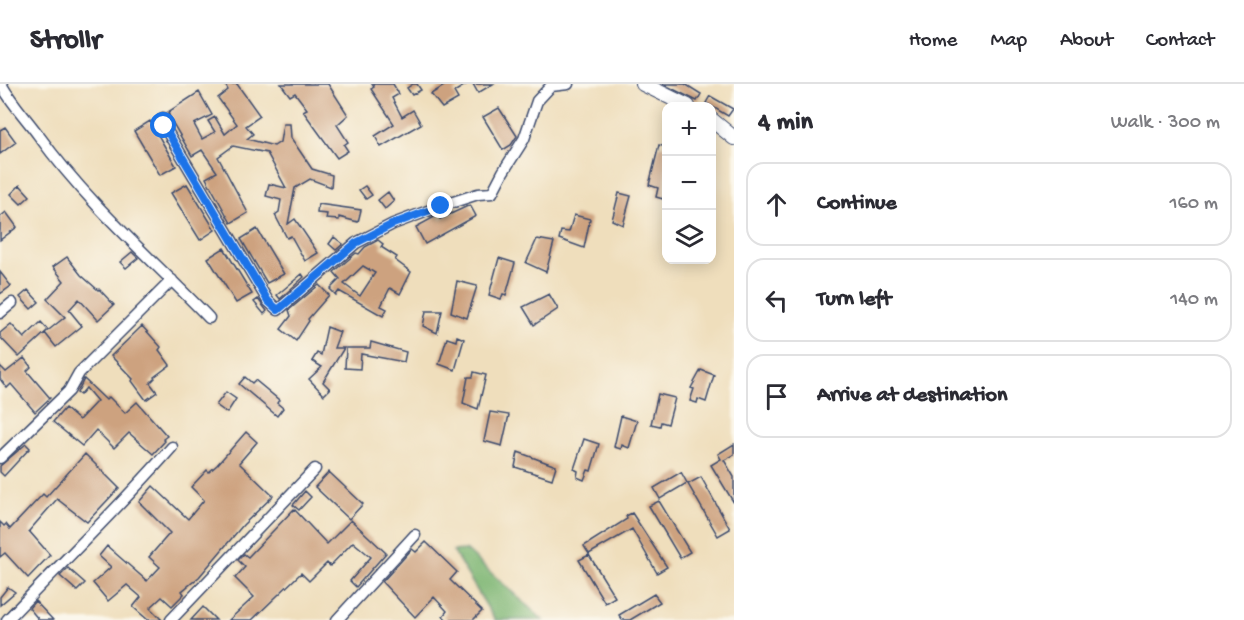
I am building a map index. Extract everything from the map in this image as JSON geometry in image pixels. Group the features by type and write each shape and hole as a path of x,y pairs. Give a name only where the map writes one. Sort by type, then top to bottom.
{"main road":[{"path":"643,84 680,102"},
{"path":"716,124 734,138"}],"street":[{"path":"1,84 13,106 40,138 44,147 95,206 209,318"},
{"path":"163,118 164,126 268,301 278,310 356,243 393,224 441,206 478,194 492,193 524,139 537,101 551,86 568,84"},
{"path":"0,458 69,391 79,373 172,280"},
{"path":"0,314 12,303"},
{"path":"7,620 82,540 123,503 172,447"},
{"path":"171,620 315,469"},
{"path":"337,620 415,534"}],"green space":[{"path":"466,550 543,620 495,620 453,551"}],"building":[{"path":"225,84 237,84 260,116 246,126 253,134 247,139 274,146 280,142 283,124 290,124 291,138 312,169 332,175 331,187 310,179 295,188 288,224 295,219 318,253 305,261 291,236 287,238 275,215 279,212 281,200 266,196 269,184 286,188 267,153 233,146 218,157 248,213 231,223 206,178 217,172 202,150 192,156 171,120 168,112 199,92 212,115 194,124 202,139 215,132 208,121 215,117 225,134 237,124 218,98 228,90"},
{"path":"281,84 328,84 348,115 337,125 348,142 344,145 348,151 337,158 303,111 307,109 295,93 290,96"},
{"path":"372,84 393,84 399,94 392,98 402,117 413,110 421,124 381,147 375,136 394,124 371,89 374,87"},
{"path":"417,84 421,90 412,95 407,88"},
{"path":"447,84 467,84 454,92 458,99 442,108 431,94"},
{"path":"473,84 493,84 478,93"},
{"path":"663,84 685,84 701,94 697,101"},
{"path":"710,96 733,109 728,116 716,109 716,102 707,102"},
{"path":"499,108 517,136 511,145 503,150 483,117"},
{"path":"150,121 176,166 160,175 134,131"},
{"path":"5,127 16,142 0,154 0,130"},
{"path":"659,145 662,146 662,199 656,197 658,188 649,185"},
{"path":"187,184 215,230 200,240 171,193"},
{"path":"20,185 30,196 21,204 11,194"},
{"path":"365,186 372,195 366,199 359,190"},
{"path":"388,192 394,201 385,209 378,200"},
{"path":"619,193 631,196 623,225 612,220"},
{"path":"318,204 361,210 358,222 339,217 339,220 326,219 327,214 317,213"},
{"path":"470,205 476,216 425,244 416,227 438,215 440,219"},
{"path":"6,212 17,227 0,240 0,217"},
{"path":"574,215 590,219 584,248 559,239 561,231 569,232"},
{"path":"257,229 284,274 267,283 241,239"},
{"path":"334,237 343,244 336,250 329,244"},
{"path":"537,239 554,242 546,272 526,263"},
{"path":"378,240 383,244 381,247 397,257 395,260 411,272 400,294 390,288 381,306 387,309 383,316 339,291 336,295 330,289 340,279 334,272 365,247","holes":["363,266 375,273 360,296 344,284"]},
{"path":"224,248 252,294 236,303 208,258"},
{"path":"132,252 138,258 126,268 120,262"},
{"path":"67,257 81,275 114,305 98,320 79,299 69,310 82,326 56,347 45,333 65,317 47,299 64,281 53,267"},
{"path":"499,258 515,263 506,295 503,294 501,299 489,295"},
{"path":"0,272 11,286 0,294"},
{"path":"302,274 304,277 280,299 277,295"},
{"path":"457,281 477,286 467,318 451,312"},
{"path":"319,285 329,295 308,319 309,321 296,341 281,329 291,316 289,310"},
{"path":"28,290 39,302 31,309 20,297"},
{"path":"549,294 558,309 534,325 523,307"},
{"path":"258,299 267,311 264,314 254,302"},
{"path":"426,311 442,311 437,333 423,326"},
{"path":"41,322 48,330 19,357 0,337 0,333 11,324 24,338"},
{"path":"142,326 161,347 159,350 170,365 154,377 150,383 157,392 146,400 132,381 133,379 111,356"},
{"path":"327,327 340,332 334,348 344,348 323,382 330,389 324,395 309,379 322,367 312,361 317,353 321,355"},
{"path":"457,336 464,339 455,370 439,364 447,338 456,341"},
{"path":"371,342 406,352 404,362 361,354 360,369 345,368 346,348 370,348"},
{"path":"24,358 31,367 27,371 50,398 35,412 11,384 7,388 0,379 0,366 6,372"},
{"path":"701,370 714,375 706,402 698,399 697,403 690,401 694,389 691,388"},
{"path":"474,372 486,375 478,409 463,403 468,377 473,377"},
{"path":"245,377 252,383 255,380 279,400 277,403 283,408 277,416 239,384"},
{"path":"84,379 106,400 109,397 125,413 137,402 167,436 163,439 165,441 153,454 129,433 114,448 96,430 82,446 53,422 65,408 79,420 97,401 86,388 80,395 77,393"},
{"path":"226,392 236,399 227,413 216,405"},
{"path":"658,394 675,398 668,424 661,422 660,426 651,424"},
{"path":"490,412 509,415 502,446 484,441"},
{"path":"621,416 637,421 629,448 622,445 621,449 614,447"},
{"path":"246,432 257,442 239,463 273,496 243,525 199,577 182,591 184,594 172,606 162,597 150,608 162,620 148,620 133,607 141,597 127,585 108,601 93,583 111,567 99,556 107,546 147,581 160,567 149,557 170,533 139,502 153,486 188,519 204,500 191,487 207,470 209,472 217,465"},
{"path":"584,439 599,444 591,471 588,470 584,480 577,477 578,471 574,469"},
{"path":"26,444 30,448 4,476 0,472 0,466"},
{"path":"734,444 734,455 724,460 734,477 734,503 711,465 721,459 718,454"},
{"path":"518,452 556,466 552,479 515,467"},
{"path":"85,454 119,488 87,522 57,499 29,531 50,555 28,578 5,553 0,557 0,522 4,526 6,524 10,529 43,494 46,497"},
{"path":"329,472 363,504 349,519 315,487"},
{"path":"681,472 687,483 660,499 654,488"},
{"path":"701,477 730,529 718,536 688,484"},
{"path":"305,491 311,497 299,510 293,505"},
{"path":"659,501 690,552 680,558 649,506"},
{"path":"294,509 327,544 351,520 386,553 356,587 350,581 371,557 353,542 330,566 327,563 309,581 301,573 252,620 229,620 254,597 235,578 245,567 238,560 244,554 248,557"},
{"path":"632,513 667,567 657,573 632,529 589,554 584,546 627,519 626,516"},
{"path":"426,542 457,572 450,580 482,611 473,620 447,620 443,616 447,611 434,597 415,617 382,582 412,549 416,552"},
{"path":"589,555 615,597 605,603 579,560"},
{"path":"68,568 85,583 77,591 60,576"},
{"path":"8,587 15,592 0,605 0,597"},
{"path":"654,594 660,602 630,620 622,620 619,615"},
{"path":"35,601 53,620 39,620 29,608"},
{"path":"203,607 216,620 191,620"}],"route":[{"path":"164,126 268,301 278,310 356,243 393,224 441,206"}]}
